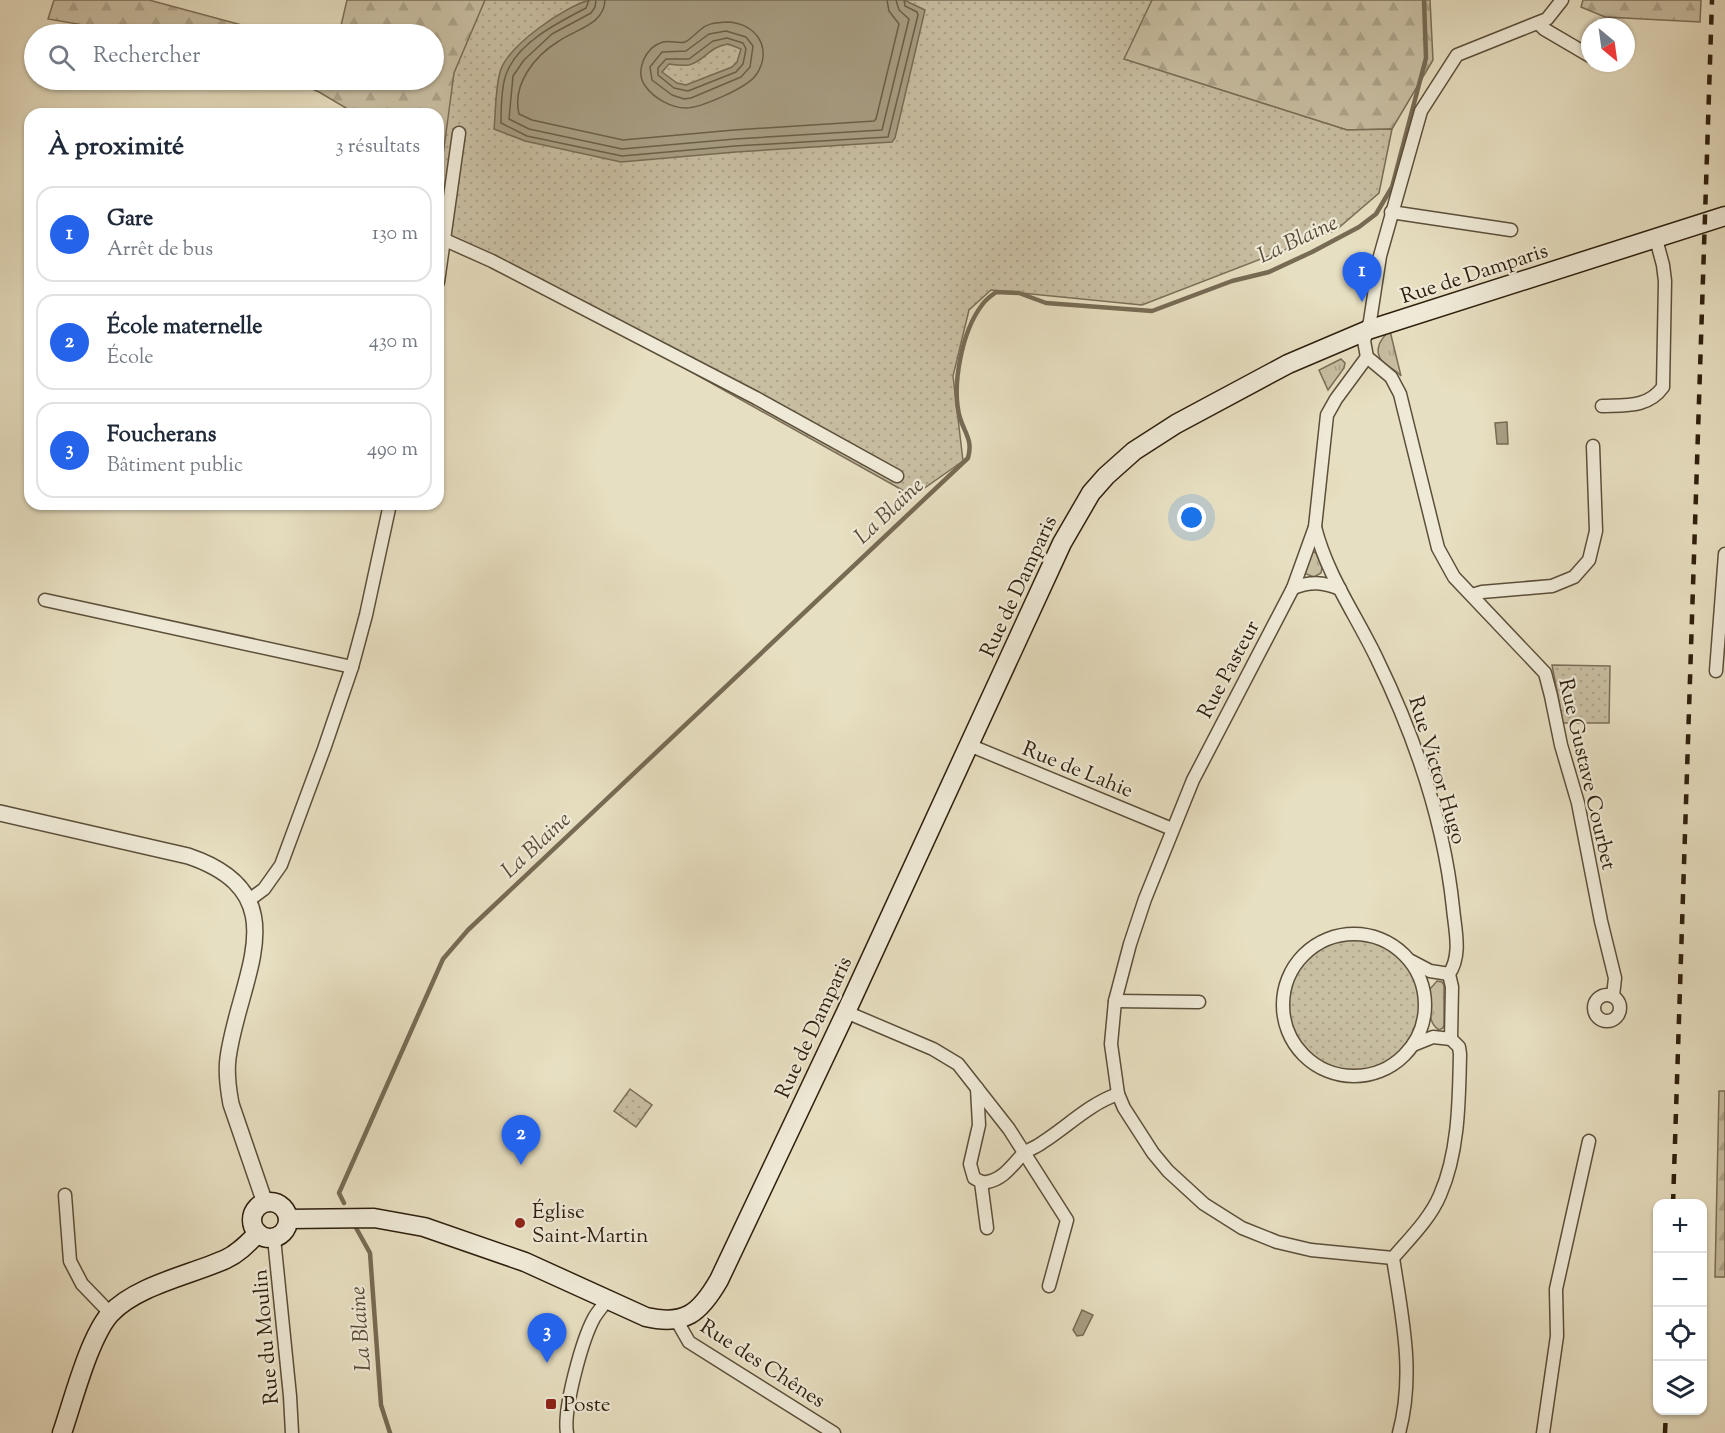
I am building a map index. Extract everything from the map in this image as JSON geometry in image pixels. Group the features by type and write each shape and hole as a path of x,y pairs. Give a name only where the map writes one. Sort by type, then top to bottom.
{"main road":[{"name":"Rue de Damparis","path":"677,1321 695,1311 710,1296 719,1280 846,1012 1062,543 1079,511 1106,476 1134,451 1185,419 1288,364 1368,330 1725,216"},
{"path":"62,1433 99,1330 111,1314 125,1302 142,1293 226,1259 266,1236 283,1233 288,1219 282,1207 274,1203 265,1203 257,1208 253,1217 254,1226 266,1236"},
{"path":"288,1219 374,1218 424,1227 525,1262 646,1317 662,1321 677,1321"}],"street":[{"path":"1367,357 1364,341 1368,330 1380,256 1420,111 1457,55 1547,19 1563,0"},
{"path":"1538,23 1581,51"},
{"path":"444,246 459,133"},
{"path":"1391,212 1511,230"},
{"path":"1602,406 1639,405 1658,394 1663,387 1665,281 1656,239"},
{"path":"445,240 503,266 756,398 897,476"},
{"name":"Rue Pasteur","path":"1367,357 1336,399 1327,416 1315,527 1293,588 1216,732 1172,829 1130,944 1115,1001 1111,1044 1118,1094 1124,1108 1153,1153 1168,1171 1204,1204 1242,1228 1277,1242 1311,1250 1393,1258"},
{"name":"Rue Gustave Courbet","path":"1367,357 1397,385 1438,548 1454,577 1545,673 1561,745 1578,803 1601,921 1615,978 1613,996"},
{"path":"1472,595 1482,592 1552,586 1574,577 1589,560 1596,531 1593,446"},
{"path":"249,900 264,889 281,865 352,667 389,510"},
{"name":"Rue Victor Hugo","path":"1315,527 1323,554 1397,702 1430,795 1451,889 1457,945 1456,964 1449,974 1452,987 1451,1039 1459,1047 1461,1054 1458,1107 1449,1169 1439,1197 1425,1220 1393,1258"},
{"path":"1716,670 1725,557"},
{"path":"1293,588 1316,582 1340,589"},
{"path":"45,600 352,667"},
{"name":"Rue de Lahie","path":"969,745 1172,829"},
{"path":"0,813 188,856 209,863 234,880 249,900 254,918 255,938 228,1057 227,1073 231,1104 265,1203"},
{"path":"1449,974 1430,971 1411,961 1391,943 1374,936 1347,934 1315,945 1296,964 1285,987 1283,1005 1286,1025 1295,1044 1309,1060 1337,1074 1358,1076 1376,1072 1393,1065 1413,1046 1433,1037 1451,1039"},
{"path":"1411,961 1421,978 1426,1007 1422,1027 1413,1046"},
{"path":"1115,1001 1199,1002"},
{"path":"846,1012 946,1056 958,1064 977,1088 1025,1153 1067,1220 1049,1286"},
{"path":"977,1088 979,1125 970,1164 974,1178 981,1182 1002,1175 1013,1167 1025,1153 1043,1143 1086,1110 1118,1094"},
{"path":"1543,1433 1557,1336 1556,1290 1589,1141"},
{"path":"981,1182 987,1228"},
{"path":"65,1195 70,1261 82,1284 111,1314"},
{"name":"Rue du Moulin","path":"266,1236 290,1396 292,1433"},
{"path":"1393,1258 1406,1343 1406,1398 1399,1433"},
{"path":"567,1433 566,1415 586,1336 608,1298"},
{"name":"Rue des Chênes","path":"677,1321 689,1342 834,1433"}],"green space":[{"path":"54,0 149,0 238,24 77,24 48,19"},
{"path":"347,0 511,0 452,119 444,152 444,108 346,108 314,90 444,90 444,24 341,24"},
{"path":"485,0 1152,0 1124,59 1347,130 1392,129 1379,193 1336,230 1142,305 991,290 969,310 953,376 963,461 913,496 444,233 444,148 454,73"},
{"path":"904,0 1430,0 1433,60 1392,129 1347,130 1123,59"},
{"path":"1583,0 1701,0 1700,22 1605,17 1581,7"},
{"path":"1390,331 1401,376 1384,363 1378,353 1381,341"},
{"path":"1341,359 1345,363 1344,368 1328,390 1319,370"},
{"path":"1312,551 1316,553 1322,568 1321,573 1314,577 1306,574 1304,570"},
{"path":"1552,665 1610,666 1609,723 1563,723"},
{"path":"1354,939 1379,944 1401,958 1415,980 1420,1005 1415,1030 1401,1052 1379,1066 1354,1071 1329,1066 1307,1052 1293,1030 1288,1005 1293,980 1307,958 1329,944"},
{"path":"1437,981 1444,985 1444,1025 1439,1030 1430,1017 1430,989"},
{"path":"630,1089 652,1105 636,1127 614,1111"},
{"path":"1719,1091 1725,1091 1725,1277 1715,1277"}],"water":[{"path":"590,0 904,0 925,10 895,138 892,142 621,162 525,141 494,129 497,86 505,62 538,28","holes":["728,44 741,49 737,62 732,67 686,85 677,83 662,72 669,64 694,63 721,46"]},
{"path":"1507,422 1508,444 1497,444 1495,423"},
{"path":"1082,1310 1093,1315 1083,1335 1077,1336 1073,1330"}],"waterway":[{"name":"La Blaine","path":"344,1203 339,1193 443,959 468,930 968,458 969,442 958,405 958,375 969,329 985,301 996,292 1019,293 1046,303 1152,311 1232,281 1269,272 1359,227 1376,214 1392,187 1426,58 1424,0"},
{"name":"La Blaine","path":"355,1226 370,1253 381,1405 390,1433"}],"railway":[{"path":"1673,1199 1712,0"},
{"path":"1665,1433 1666,1415"}],"place":[{"name":"Gare","path":"1362,302"},
{"name":"École maternelle","path":"521,1165"},
{"name":"Église Saint-Martin","path":"520,1223"},
{"name":"Foucherans","path":"547,1363"},
{"name":"Poste","path":"551,1404"}]}
